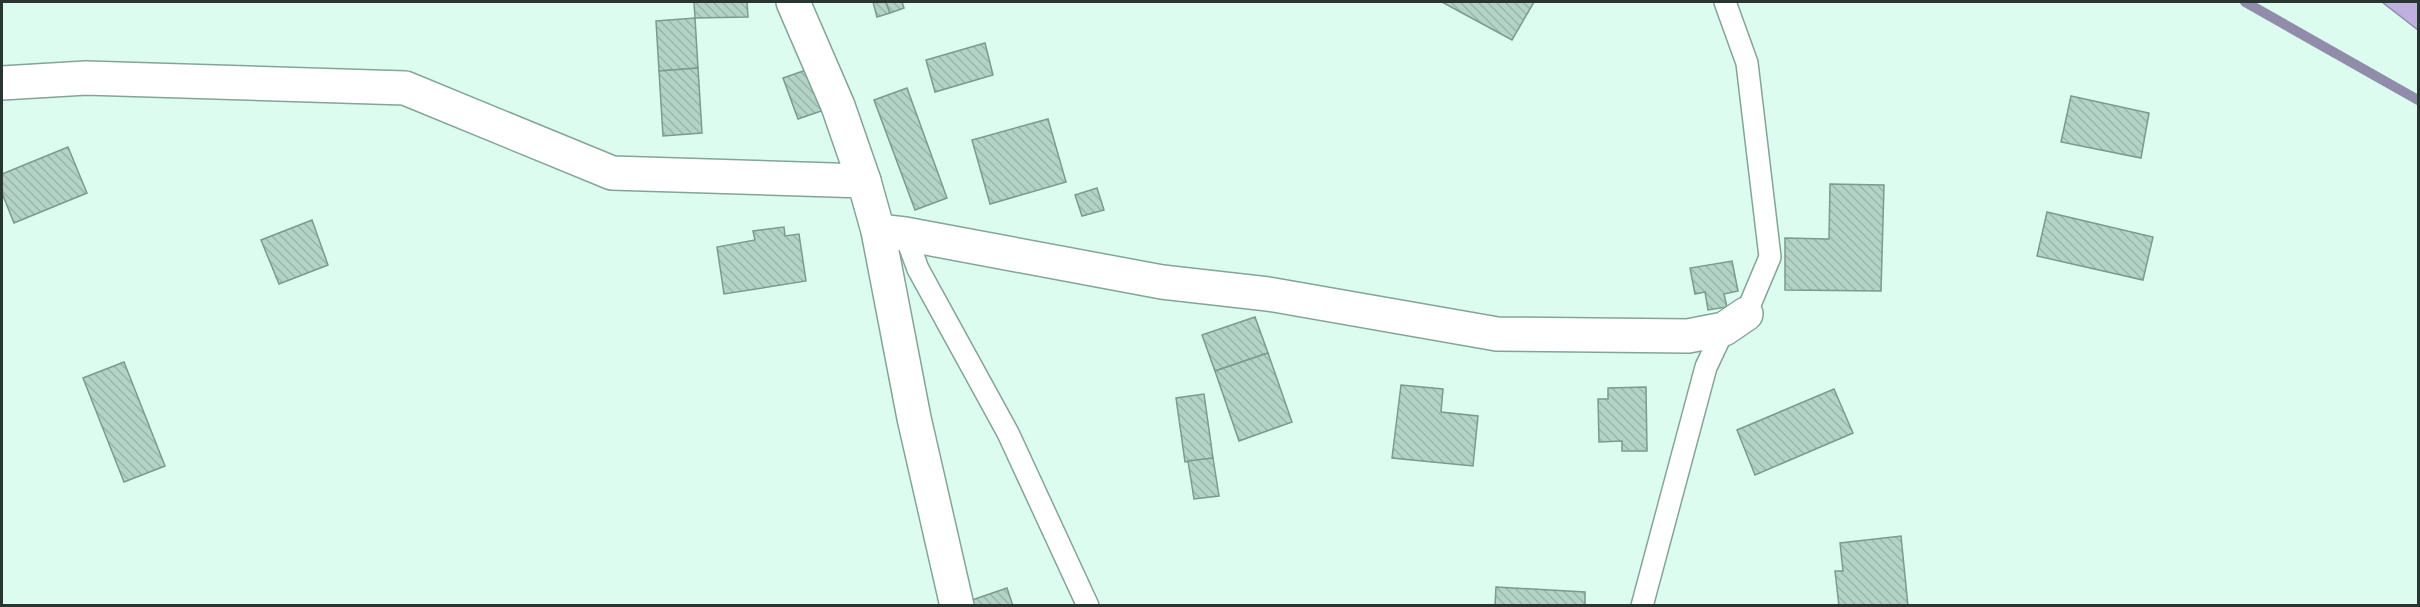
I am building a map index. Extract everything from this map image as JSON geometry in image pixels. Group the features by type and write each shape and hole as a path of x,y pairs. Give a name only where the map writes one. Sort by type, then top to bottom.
{"street":[{"path":"793,2 838,106 864,181 892,232 914,418 957,606"},
{"path":"2,83 86,78 405,88 612,173 864,181"},
{"path":"892,232 1162,282 1268,294 1497,334 1688,336 1735,321"}],"lane":[{"path":"1642,606 1706,367 1735,321 1770,257 1747,63 1725,2"},
{"path":"892,232 918,269 1008,434 1088,606"}],"shaded area":[{"path":"2382,2 2418,2 2418,30"}],"building":[{"path":"694,2 747,2 748,17 695,18"},
{"path":"873,2 886,2 890,13 877,17"},
{"path":"886,2 902,2 904,8 890,13"},
{"path":"1442,2 1534,2 1512,40"},
{"path":"695,18 698,68 659,71 656,21"},
{"path":"985,43 993,75 935,92 926,60"},
{"path":"698,68 702,133 663,136 659,71"},
{"path":"809,69 824,110 798,119 783,78"},
{"path":"907,88 947,198 915,210 874,100"},
{"path":"2071,96 2149,113 2141,158 2061,142"},
{"path":"1048,119 1066,182 990,204 972,140"},
{"path":"68,147 87,193 14,223 2,193 2,174"},
{"path":"1830,184 1884,185 1881,291 1785,290 1785,238 1829,239"},
{"path":"1097,188 1104,210 1082,216 1075,195"},
{"path":"2047,212 2153,237 2143,280 2037,256"},
{"path":"312,220 328,265 279,284 261,240"},
{"path":"784,227 785,236 799,234 806,281 724,294 717,247 755,240 753,231"},
{"path":"1732,261 1738,291 1724,294 1727,307 1708,310 1705,292 1695,294 1690,268"},
{"path":"1255,317 1268,353 1215,371 1202,335"},
{"path":"1268,353 1292,422 1239,441 1215,371"},
{"path":"124,362 165,466 124,482 83,378"},
{"path":"1401,385 1443,389 1441,412 1478,416 1473,466 1392,458"},
{"path":"1646,387 1647,451 1622,451 1622,441 1599,442 1598,399 1608,399 1608,388"},
{"path":"1834,389 1853,433 1755,475 1737,430"},
{"path":"1204,394 1213,458 1185,462 1176,398"},
{"path":"1213,458 1219,496 1194,499 1188,461"},
{"path":"1901,536 1908,606 1839,606 1835,571 1843,571 1840,543"},
{"path":"1496,587 1585,592 1585,606 1495,606"},
{"path":"1007,588 1013,606 974,606 972,600"}],"waterway":[{"path":"2245,2 2418,100"}]}
